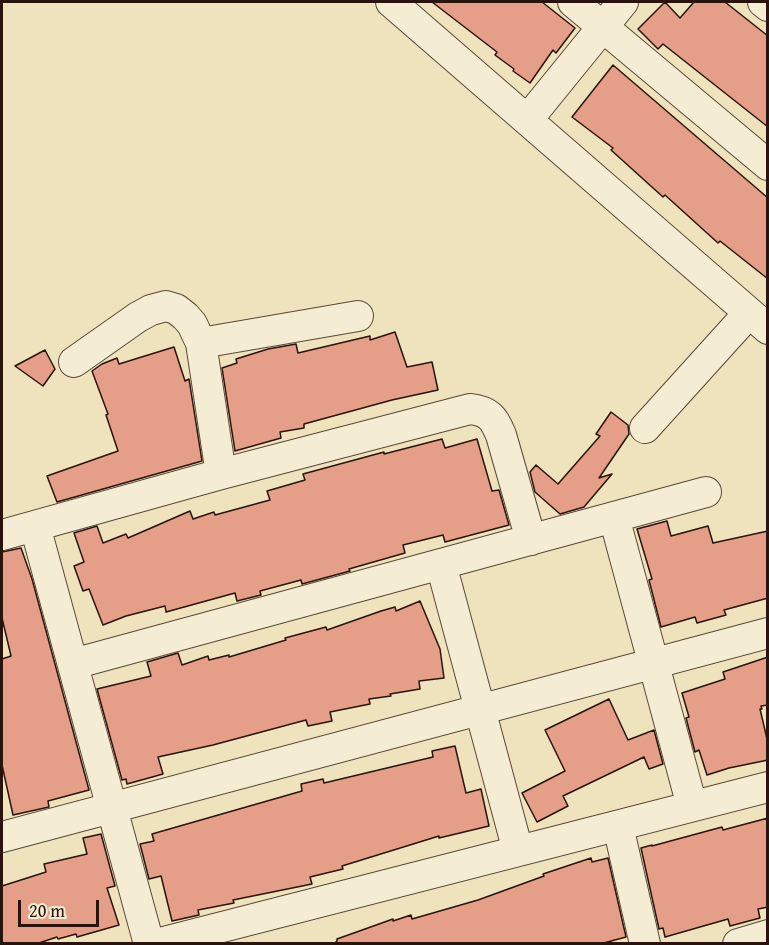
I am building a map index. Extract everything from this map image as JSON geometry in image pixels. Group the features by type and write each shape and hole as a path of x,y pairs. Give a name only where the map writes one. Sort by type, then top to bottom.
{"street":[{"path":"391,2 758,321 645,428"},
{"path":"573,2 768,165"},
{"path":"528,119 623,2"},
{"path":"763,2 767,5"},
{"path":"74,362 151,310 166,306 176,309 192,324 201,343 222,474"},
{"path":"201,343 358,316"},
{"path":"2,535 470,409 481,411 496,422 531,540"},
{"path":"73,664 706,492"},
{"path":"614,517 692,806"},
{"path":"35,526 149,944"},
{"path":"441,564 518,851"},
{"path":"2,837 768,633"},
{"path":"156,944 768,787"},
{"path":"618,826 645,944"},
{"path":"738,944 768,935"}],"building":[{"path":"432,2 542,2 575,28 556,53 553,50 530,83 495,55 497,52"},
{"path":"665,2 680,18 694,2 725,2 768,36 768,127 663,44 658,49 638,29"},
{"path":"613,65 768,198 768,279 720,241 718,243 611,150 613,148 572,117"},
{"path":"395,332 407,367 432,362 438,390 304,424 304,428 280,432 281,438 235,451 222,368 237,363 236,359 268,349 296,344 298,353 370,336 370,340"},
{"path":"174,347 185,381 189,379 202,461 57,502 47,476 118,451 106,415 108,414 92,371 117,358 119,364"},
{"path":"45,350 55,369 43,386 15,366"},
{"path":"611,412 628,425 629,434 599,478 612,474 584,507 560,514 535,492 530,472 536,465 558,484 600,436 596,434"},
{"path":"442,439 445,448 477,439 492,491 499,490 509,525 445,542 443,535 403,545 405,553 302,584 301,580 260,591 261,595 237,601 235,593 166,612 165,606 126,616 103,625 89,589 83,591 74,566 84,562 74,533 97,526 103,543 126,534 128,538 190,511 193,519 270,500 267,491 305,480 303,474"},
{"path":"667,521 671,536 708,526 713,543 768,531 768,598 724,610 726,615 697,623 695,617 661,627 649,580 652,579 637,529"},
{"path":"21,548 32,579 89,790 48,801 49,807 13,815 2,765 2,659 11,656 2,618 2,552"},
{"path":"420,601 440,649 444,678 419,681 420,689 369,699 370,704 330,712 332,721 308,726 306,720 158,757 163,774 127,784 126,779 122,780 97,689 151,676 147,662 178,653 182,665 208,656 209,660 229,655 229,657 286,640 285,638 326,627 327,630 395,607 396,611"},
{"path":"768,657 768,705 761,706 762,709 760,709 768,743 768,760 707,775 699,750 695,752 682,693 725,679 723,672"},
{"path":"609,699 628,740 654,730 663,764 649,769 644,757 563,796 568,806 537,822 522,793 565,771 545,730"},
{"path":"455,746 466,793 481,789 489,826 439,838 439,836 342,866 343,869 310,877 312,884 233,900 234,903 198,910 199,915 172,921 161,876 149,879 140,844 154,841 152,834 302,791 301,784 323,779 324,783 433,757 432,751"},
{"path":"768,818 768,907 758,909 760,918 730,926 728,919 665,937 663,928 659,929 641,848 722,827 723,830"},
{"path":"101,834 115,886 107,888 119,925 77,937 76,934 58,939 57,937 36,944 2,944 2,886 46,872 44,864 87,854 83,838"},
{"path":"591,858 592,862 608,858 626,937 600,944 334,944 337,939 393,919 393,921 411,915 412,919 478,900"}]}
